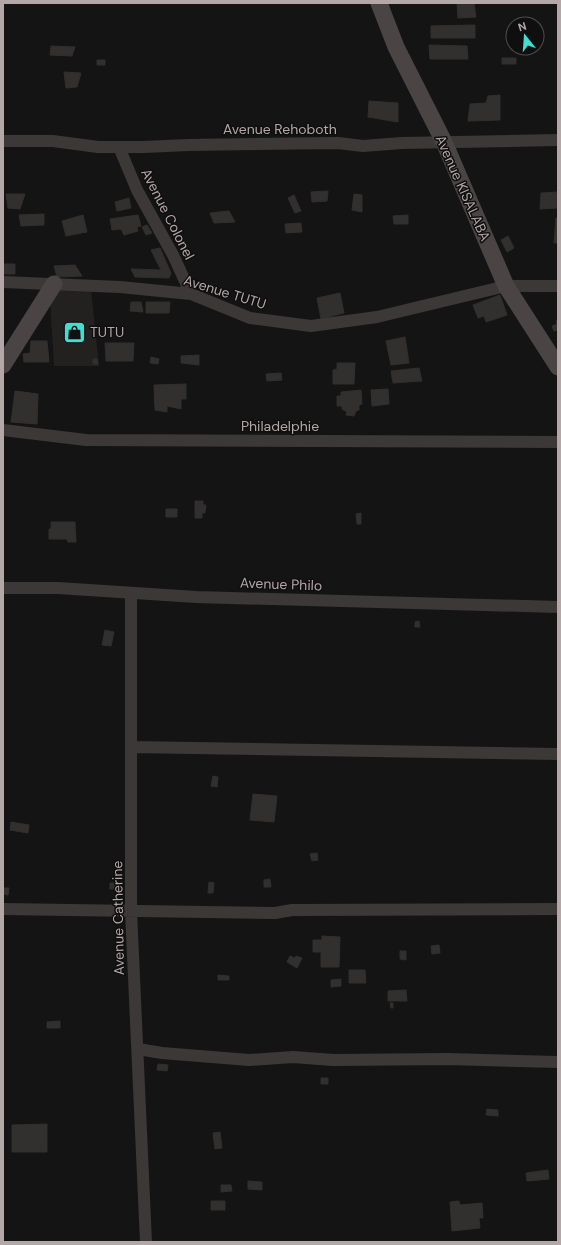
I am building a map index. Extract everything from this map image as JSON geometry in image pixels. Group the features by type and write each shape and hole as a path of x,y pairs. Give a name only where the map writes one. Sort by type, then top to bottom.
{"street":[{"name":"Avenue KISALABA","path":"379,3 396,47 444,142 506,286 558,367"},
{"name":"Avenue Rehoboth","path":"3,141 53,141 98,147 119,147 338,143 363,146 444,142 558,140"},
{"name":"Avenue Colonel","path":"119,147 138,190 173,255 191,294"},
{"name":"Avenue TUTU","path":"3,282 120,287 191,294 250,318 311,326 377,317 506,286"},
{"path":"3,365 54,284"},
{"path":"506,286 558,286"},
{"name":"Philadelphie","path":"3,430 86,440 558,442"},
{"name":"Avenue Philo","path":"3,588 58,588 132,593 558,607"},
{"name":"Avenue Catherine","path":"132,593 131,910 134,1011 138,1049 146,1242"},
{"path":"132,747 558,754"},
{"path":"3,909 275,913 292,910 558,909"},
{"path":"138,1049 162,1053 249,1060 293,1058 333,1060 448,1059 558,1062"}],"shaded area":[{"name":"TUTU","path":"91,289 99,366 54,366 50,299 54,290"}],"building":[{"path":"457,3 474,3 476,17 458,18"},
{"path":"475,25 475,38 431,38 431,26"},
{"path":"429,45 467,46 468,59 430,59"},
{"path":"51,46 75,47 72,56 50,55"},
{"path":"502,58 516,58 516,64 502,64"},
{"path":"97,60 105,60 105,65 97,65"},
{"path":"64,72 81,73 77,87 66,88"},
{"path":"500,95 500,120 468,121 470,104 486,103 488,96"},
{"path":"369,101 398,103 398,122 368,117"},
{"path":"328,191 327,201 312,202 311,192"},
{"path":"558,192 558,208 540,209 541,193"},
{"path":"6,194 25,194 20,209 8,208"},
{"path":"354,194 362,195 362,212 352,210"},
{"path":"294,195 301,211 295,213 288,198"},
{"path":"129,198 131,208 117,211 115,202"},
{"path":"229,211 235,222 214,223 210,213"},
{"path":"44,214 44,225 21,226 19,215"},
{"path":"83,215 87,232 66,236 62,221"},
{"path":"138,215 141,226 137,227 138,231 124,235 121,229 112,230 110,219"},
{"path":"408,215 408,224 394,224 393,216"},
{"path":"556,218 558,218 558,243 554,243"},
{"path":"301,223 302,232 286,233 285,224"},
{"path":"147,225 152,233 146,235 142,227"},
{"path":"508,236 514,248 507,252 501,240"},
{"path":"160,248 171,273 169,278 135,277 131,269 161,270 151,250"},
{"path":"3,264 15,264 15,274 3,274"},
{"path":"75,265 82,276 57,277 54,266"},
{"path":"340,293 344,313 321,319 317,298"},
{"path":"500,295 507,315 486,322 484,316 478,318 473,305"},
{"path":"131,302 141,302 143,312 130,311"},
{"path":"146,302 170,302 169,313 146,313"},
{"path":"558,320 558,330 554,331 552,326 557,324 556,321"},
{"path":"405,337 409,363 391,365 386,341"},
{"path":"31,341 47,341 49,362 24,362 23,354 30,353"},
{"path":"105,343 134,343 133,361 106,361"},
{"path":"199,355 199,365 181,363 181,356"},
{"path":"151,357 159,359 158,364 150,363"},
{"path":"93,359 97,359 98,364 93,364"},
{"path":"337,363 355,363 354,384 333,384 333,370 337,369"},
{"path":"419,368 422,381 393,383 391,371"},
{"path":"281,373 282,380 267,381 266,374"},
{"path":"186,384 186,399 181,399 181,409 167,406 167,412 155,410 154,385"},
{"path":"388,389 389,404 372,406 371,390"},
{"path":"361,390 362,404 359,405 359,410 356,411 354,416 346,415 347,412 342,409 342,406 337,406 337,396 341,396 341,392"},
{"path":"15,391 38,394 37,424 11,422"},
{"path":"195,501 203,501 203,505 206,505 205,513 202,513 202,518 195,518"},
{"path":"166,509 177,509 177,517 166,517"},
{"path":"361,513 361,524 357,524 356,514"},
{"path":"51,522 75,522 76,542 68,542 67,539 49,539"},
{"path":"419,621 420,627 415,627 415,622"},
{"path":"105,630 114,632 111,646 102,645"},
{"path":"213,776 218,777 217,787 211,786"},
{"path":"253,794 277,796 274,822 250,820"},
{"path":"11,822 29,825 28,833 10,830"},
{"path":"317,853 318,860 312,861 310,854"},
{"path":"270,879 271,887 264,887 264,880"},
{"path":"209,882 214,883 213,893 208,893"},
{"path":"110,883 120,883 120,889 110,889"},
{"path":"3,888 9,888 8,895 3,894"},
{"path":"322,936 340,937 339,967 321,967 321,952 313,952 313,940 322,940"},
{"path":"439,945 440,953 432,954 431,946"},
{"path":"400,951 406,951 406,960 400,959"},
{"path":"290,956 302,958 297,968 287,962"},
{"path":"349,970 365,970 366,983 349,983"},
{"path":"218,975 229,976 229,980 218,980"},
{"path":"341,979 341,986 331,987 331,980"},
{"path":"406,990 407,1001 388,1001 388,991"},
{"path":"390,1003 393,1003 393,1008 391,1008"},
{"path":"60,1021 60,1028 47,1028 47,1022"},
{"path":"158,1064 168,1065 167,1071 157,1070"},
{"path":"321,1078 328,1078 328,1084 321,1084"},
{"path":"487,1109 498,1110 498,1116 486,1115"},
{"path":"47,1124 47,1152 12,1152 12,1125"},
{"path":"220,1132 222,1148 215,1149 213,1133"},
{"path":"548,1170 549,1179 527,1181 526,1173"},
{"path":"248,1181 262,1182 262,1190 248,1189"},
{"path":"221,1185 231,1185 232,1191 221,1192"},
{"path":"211,1201 225,1201 225,1210 211,1210"},
{"path":"459,1201 460,1205 482,1203 483,1218 479,1218 480,1228 452,1231 450,1202"}],"place":[{"name":"TUTU","path":"74,332"}]}
